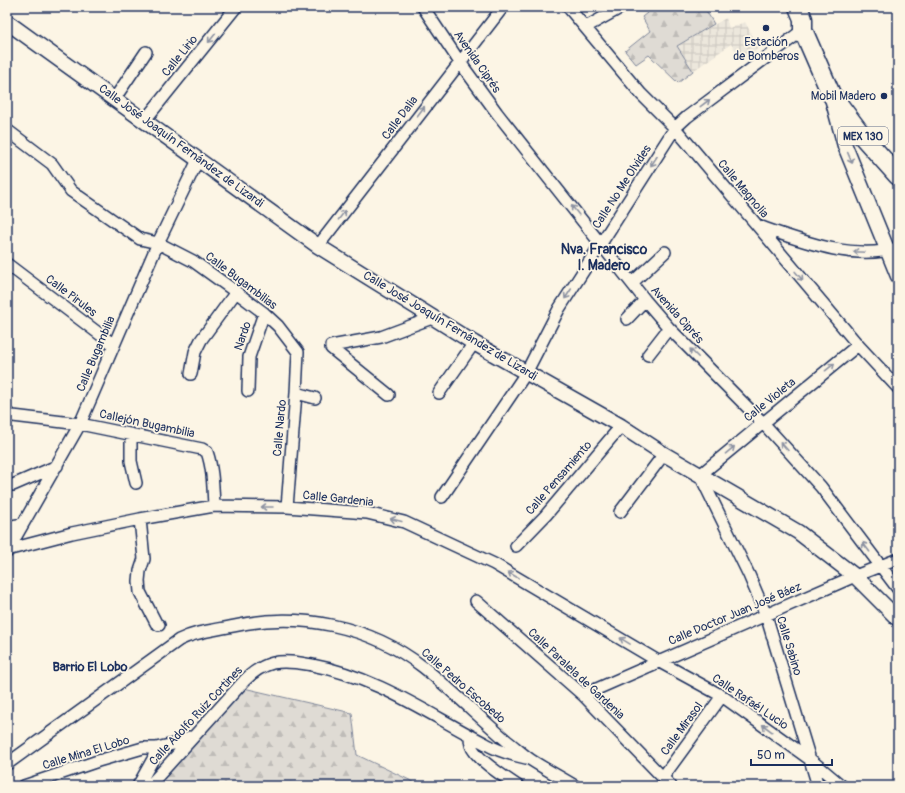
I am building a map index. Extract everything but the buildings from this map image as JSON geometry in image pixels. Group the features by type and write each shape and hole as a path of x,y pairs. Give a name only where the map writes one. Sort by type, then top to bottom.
{"main road":[{"name":"MEX 130","path":"786,7 794,23 803,30"},
{"name":"MEX 130","path":"798,7 803,19 803,30 831,94 864,138 898,176"}],"street":[{"name":"Calle Lirio","path":"145,120 236,7"},
{"name":"Avenida Ciprés","path":"423,7 459,62 497,113 645,300 669,328 763,422 821,487 898,589"},
{"name":"Calle Dalia","path":"318,246 503,7"},
{"name":"Calle Magnolia","path":"568,7 641,94 675,128 858,345 898,388"},
{"path":"586,28 622,7"},
{"name":"Calle José Joaquín Fernández de Lizardi","path":"7,22 318,246 432,318 621,426 664,454 798,532 855,576 898,619"},
{"name":"Calle No Me Olvides","path":"442,497 526,373 559,309 675,128 687,117 803,30"},
{"path":"114,98 146,52"},
{"path":"831,94 845,146 893,250 898,276"},
{"name":"Calle Bugambilias","path":"7,130 52,164 71,191 140,239 158,243 192,261 264,313 278,326 298,352"},
{"name":"Calle Bugambilia","path":"7,551 80,424 158,243 198,160"},
{"path":"757,226 822,246 859,253 893,250"},
{"path":"632,283 665,252"},
{"name":"Calle Pirules","path":"9,270 114,345"},
{"path":"191,374 195,352 201,340 236,292"},
{"path":"627,319 645,300"},
{"name":"Nardo","path":"248,391 249,357 264,313"},
{"path":"389,396 331,348 331,346 381,337 432,318"},
{"path":"648,355 669,328"},
{"path":"439,393 474,343"},
{"name":"Calle Violeta","path":"700,475 858,345"},
{"name":"Calle Nardo","path":"287,507 298,352"},
{"path":"296,393 315,398"},
{"name":"Callejón Bugambilia","path":"7,414 80,424 202,449 207,452 213,480 214,506"},
{"name":"Calle Pensamiento","path":"516,546 546,515 621,426"},
{"path":"131,434 131,461 136,483"},
{"path":"620,512 664,454"},
{"path":"13,485 57,466"},
{"name":"Calle Sabino","path":"700,475 749,574 766,615 818,786"},
{"name":"Calle Gardenia","path":"7,551 72,533 214,506 287,507 367,513 410,525 494,564 658,661"},
{"path":"140,519 144,559 140,571 140,592 159,626"},
{"path":"7,527 23,524"},
{"name":"Calle Doctor Juan José Báez","path":"583,695 658,661 898,559"},
{"name":"Calle Paralela de Gardenia","path":"476,602 583,695 671,786"},
{"name":"Calle Pedro Escobedo","path":"7,764 179,640 191,634 266,620 322,624 359,632 385,643 423,667 530,760 575,786"},
{"name":"Calle Rafaél Lucio","path":"658,661 722,696 811,760 842,786"},
{"name":"Calle Adolfo Ruiz Cortines","path":"149,786 194,734 256,669 274,663 293,662 331,669 362,678 400,696 487,745 530,760"},
{"name":"Calle Mirasol","path":"663,777 722,696"},
{"name":"Calle Mina El Lobo","path":"24,786 98,761 143,748 156,748 178,743 194,734"},
{"path":"470,736 470,744 475,753 496,771 518,786"},
{"path":"138,786 153,759 156,748"}],"shaded area":[{"path":"726,18 729,28 745,22 759,48 742,59 731,44 693,71 677,46"}],"green space":[{"path":"643,7 704,7 714,24 677,46 693,71 678,83 649,55 636,64 625,51 650,31 642,17 647,13"},
{"path":"235,686 352,713 357,755 422,786 150,786"}],"place":[{"name":"Estación de Bomberos","path":"766,28"},
{"name":"Mobil Madero","path":"884,96"}],"district":[{"name":"Nva. Francisco I. Madero","path":"604,258"},
{"name":"Barrio El Lobo","path":"90,667"}]}
